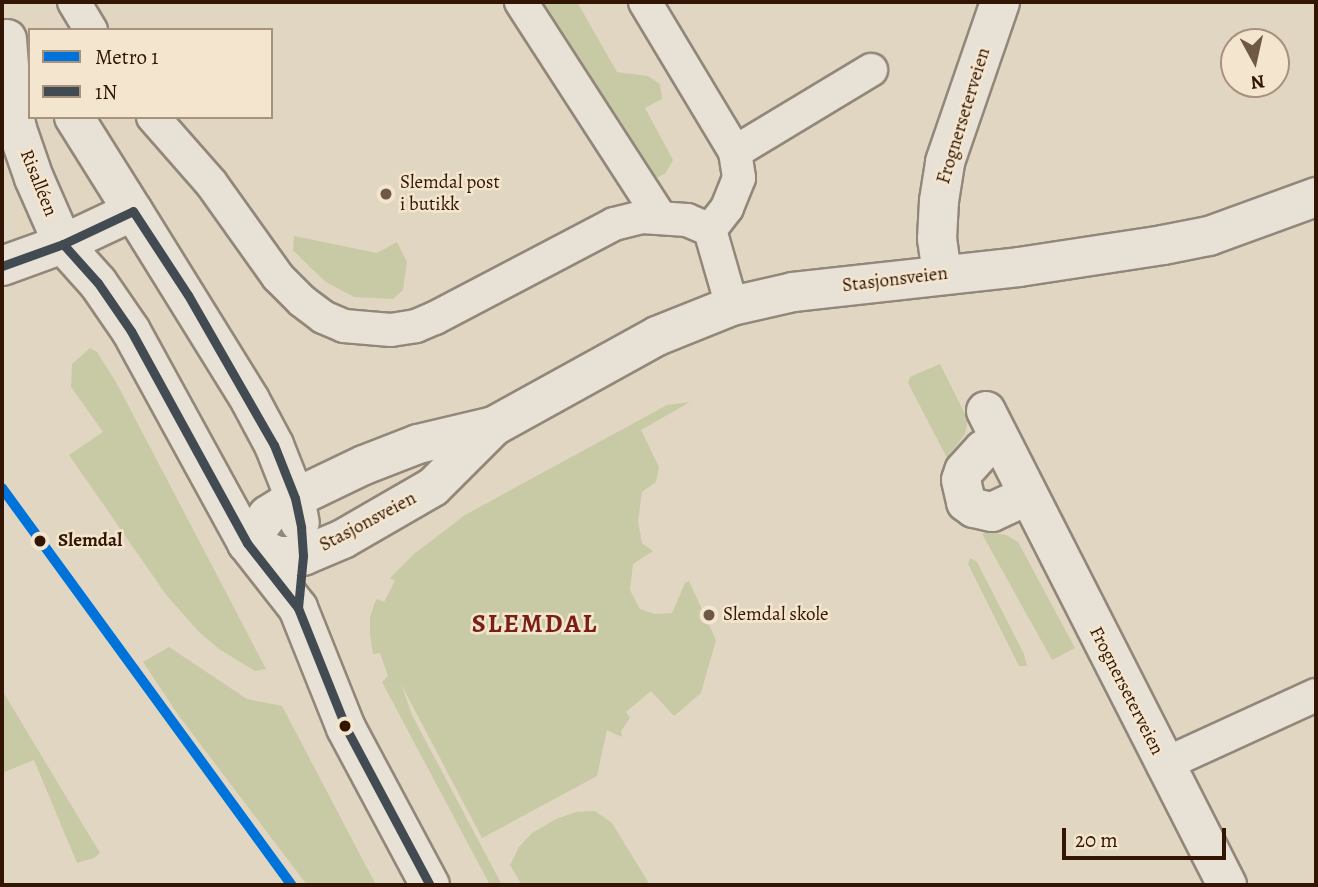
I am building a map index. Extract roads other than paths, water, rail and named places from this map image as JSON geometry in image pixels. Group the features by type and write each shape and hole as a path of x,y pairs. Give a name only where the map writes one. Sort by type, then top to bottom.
{"street":[{"name":"Frognerseterveien","path":"942,274 937,239 945,162 1000,2"},
{"name":"Risalléen","path":"13,43 12,105 34,178 63,244 98,283 131,331 247,543 298,608 346,728 430,885"},
{"name":"Risalléen","path":"75,119 250,400 274,445 295,498 303,556 298,608"},
{"name":"Stasjonsveien","path":"494,426 433,487 343,539 303,556 278,556 247,543 268,515 295,498 363,465 418,444 494,426 657,336 732,306 793,292 1078,259 1197,238 1316,197"},
{"path":"2,266 63,244 133,211"},
{"name":"Frognerseterveien","path":"1027,496 992,512 974,508 966,502 961,480 964,471 982,450 992,425 1163,765 1227,885"}],"lane":[{"path":"74,2 90,28"},
{"path":"521,2 660,218"},
{"path":"645,2 735,152 739,178 727,208 710,230"},
{"path":"735,152 871,70"},
{"path":"155,119 211,183 278,277 323,317 344,326 391,330 416,326 614,224 642,217 660,218 687,220 710,230"},
{"path":"710,230 732,306"},
{"path":"1163,765 1316,695"}],"metro line":[{"name":"1","path":"2,488 291,885"}],"place":[{"name":"Slemdal post i butikk","path":"386,194"},
{"name":"Slemdal","path":"40,541"},
{"name":"Slemdal skole","path":"709,615"}],"district":[{"name":"SLEMDAL","path":"535,624"}]}
